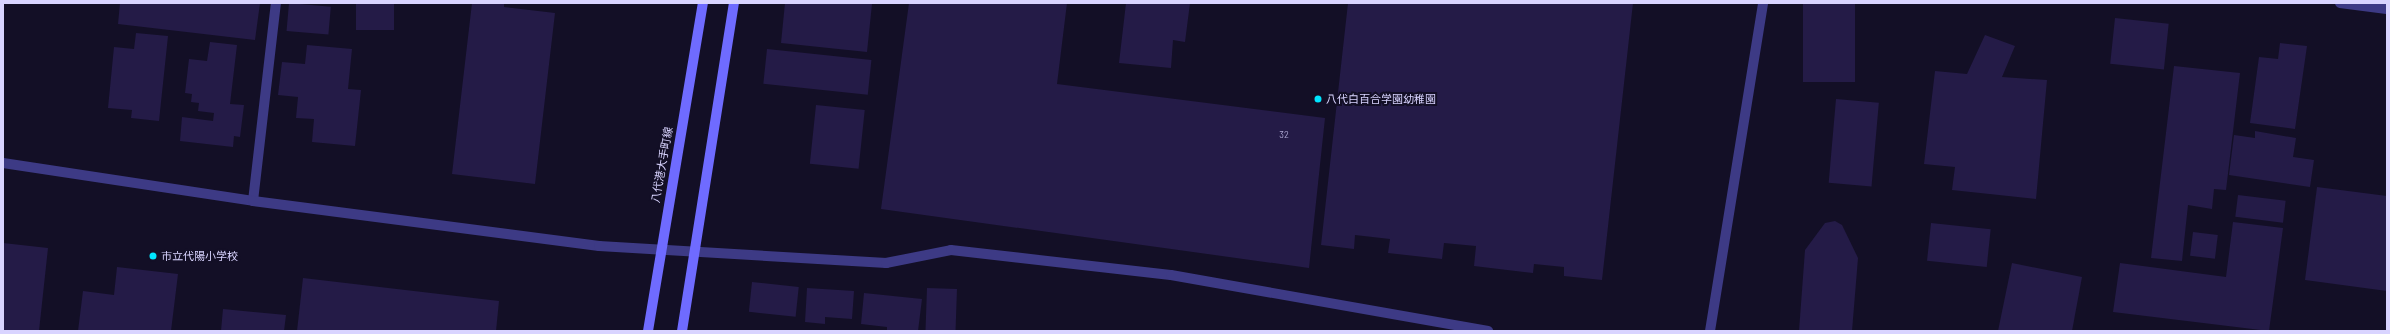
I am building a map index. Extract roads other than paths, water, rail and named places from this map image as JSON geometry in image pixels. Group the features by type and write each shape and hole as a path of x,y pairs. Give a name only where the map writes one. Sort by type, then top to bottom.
{"main road":[{"name":"八代港大手町線","path":"648,331 660,252 703,3"},
{"path":"682,331 734,3"}],"street":[{"path":"253,201 276,3"},
{"path":"1710,331 1764,3"},
{"path":"2340,3 2387,9"},
{"path":"3,163 253,201 660,252 886,263 951,250 1170,275 1488,331"}],"place":[{"name":"八代白百合学園幼稚園","path":"1318,99"},
{"name":"市立代陽小学校","path":"153,256"}]}
